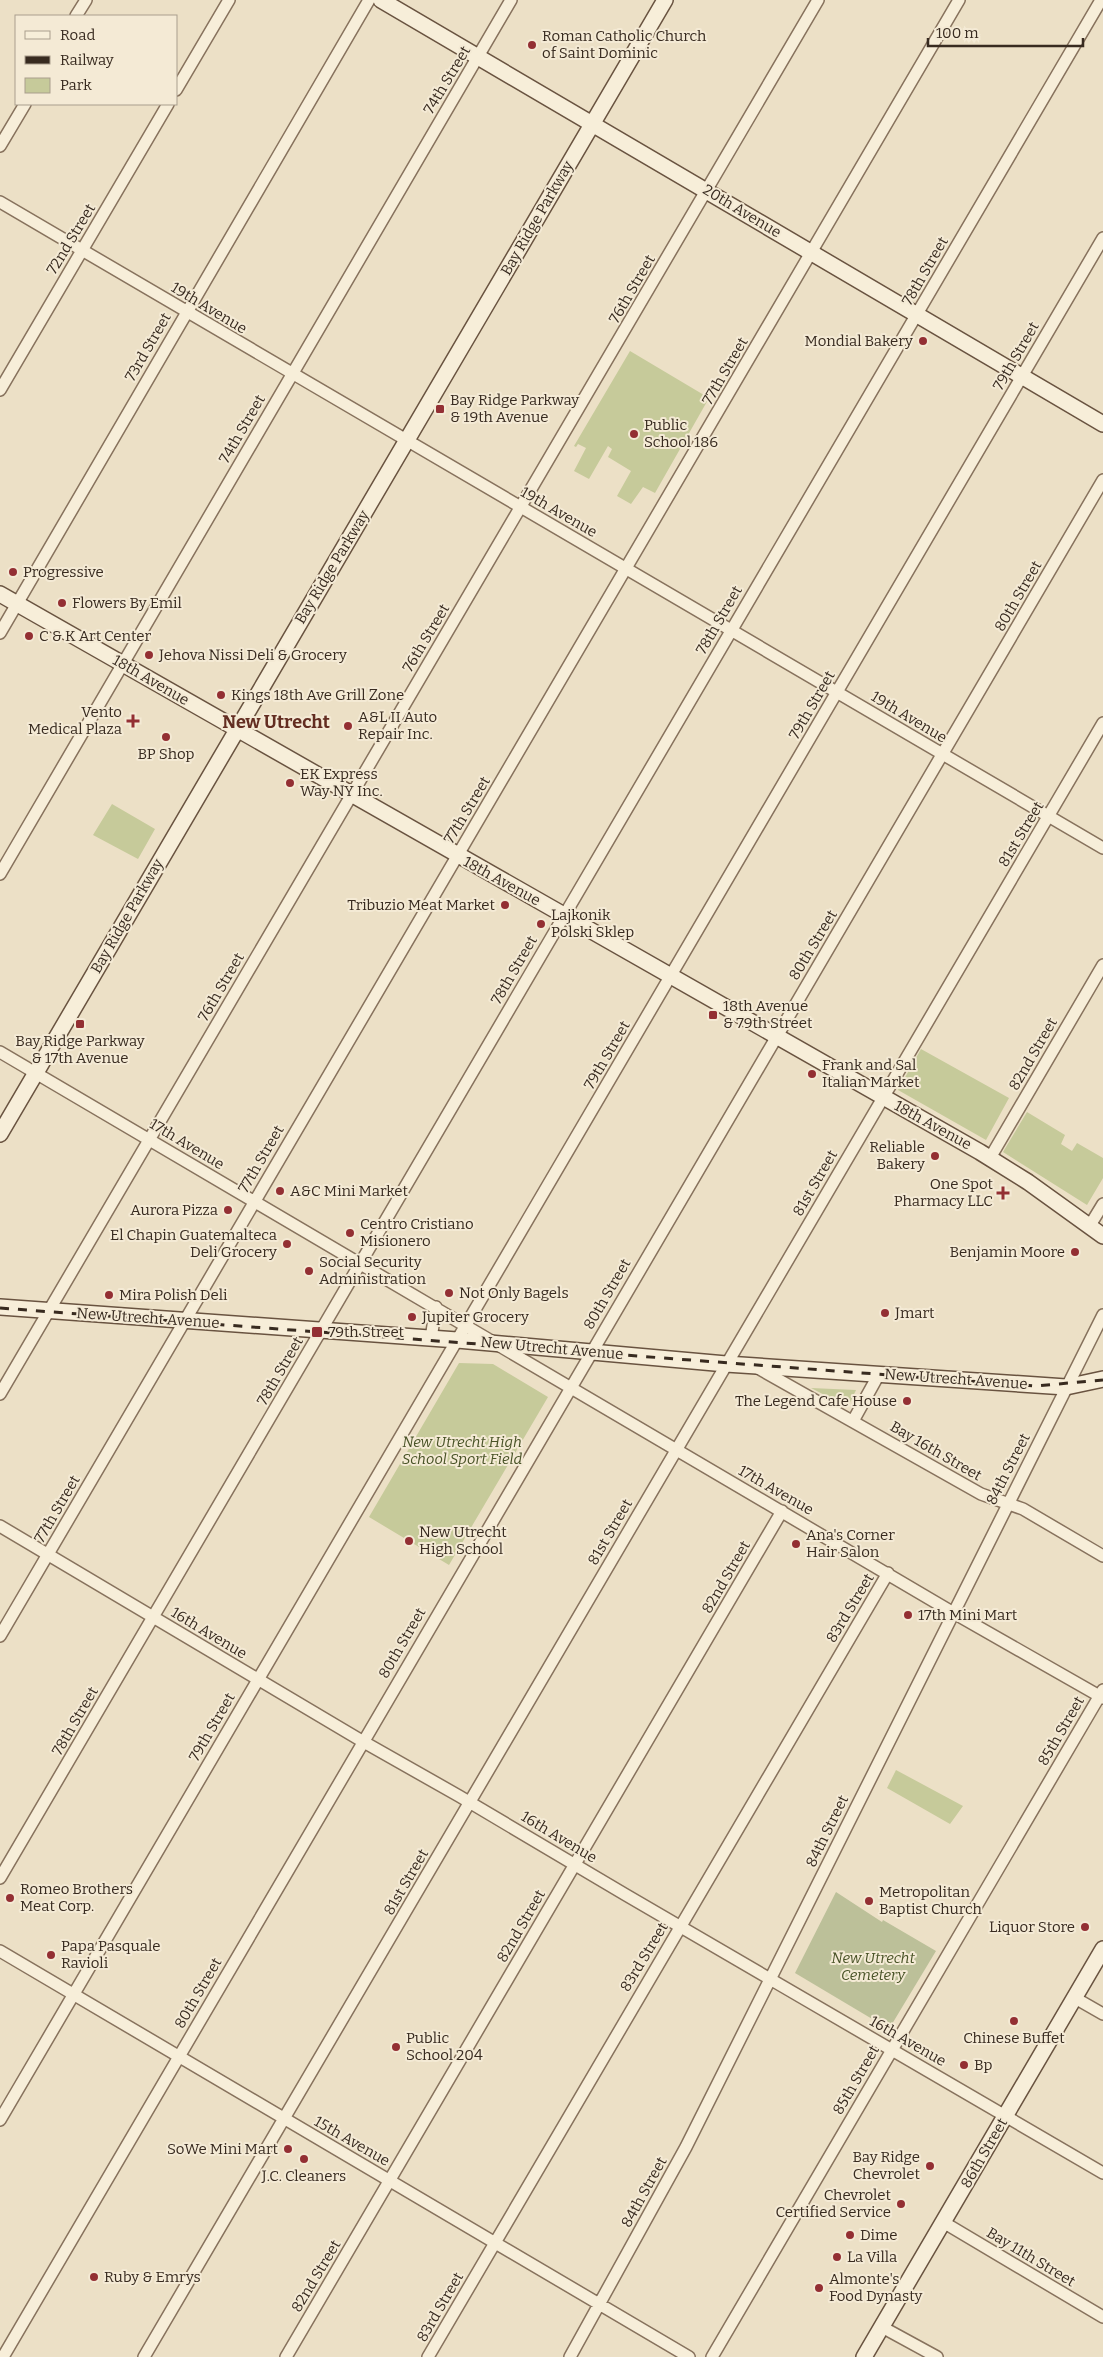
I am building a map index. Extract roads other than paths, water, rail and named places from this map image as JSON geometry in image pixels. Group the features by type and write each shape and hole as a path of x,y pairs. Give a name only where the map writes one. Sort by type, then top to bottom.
{"street":[{"path":"77,15 86,0"},
{"path":"178,87 229,0"},
{"name":"73rd Street","path":"0,633 369,0"},
{"name":"20th Avenue","path":"381,0 1103,424"},
{"name":"74th Street","path":"0,874 291,373 511,0"},
{"name":"Bay Ridge Parkway","path":"0,1134 665,0"},
{"name":"76th Street","path":"0,1394 818,0"},
{"name":"77th Street","path":"0,1636 959,0"},
{"name":"78th Street","path":"0,1878 1101,0"},
{"path":"0,146 24,105"},
{"name":"72nd Street","path":"0,390 167,105"},
{"name":"19th Avenue","path":"0,202 1103,848"},
{"name":"79th Street","path":"0,2120 1103,238"},
{"name":"80th Street","path":"2,2357 1103,480"},
{"name":"18th Avenue","path":"0,594 990,1158 1028,1182 1103,1236"},
{"name":"81st Street","path":"144,2357 1103,723"},
{"name":"82nd Street","path":"990,1158 1103,965"},
{"name":"17th Avenue","path":"0,1052 952,1612 1102,1695"},
{"path":"1089,1226 1103,1204"},
{"name":"New Utrecht Avenue","path":"0,1307 184,1322 497,1343 726,1364 1066,1387 1103,1379"},
{"path":"431,1338 436,1308"},
{"name":"84th Street","path":"570,2357 686,2147 952,1612 1103,1315"},
{"name":"Bay 16th Street","path":"755,1366 981,1494 1023,1508 1103,1556"},
{"path":"853,1421 879,1374"},
{"name":"82nd Street","path":"286,2357 782,1511"},
{"name":"16th Avenue","path":"0,1526 362,1741 470,1802 574,1865 1103,2173"},
{"name":"83rd Street","path":"428,2357 888,1573"},
{"name":"85th Street","path":"712,2357 1102,1695"},
{"name":"86th Street","path":"864,2357 1103,1949"},
{"name":"15th Avenue","path":"0,1951 689,2357"},
{"path":"1075,1998 1103,2014"},
{"name":"Bay 11th Street","path":"943,2222 1103,2317"},
{"path":"882,2327 937,2357"}],"railway":[{"path":"0,1308 1035,1386 1103,1380"}],"place":[{"name":"Roman Catholic Church of Saint Dominic","path":"532,45"},
{"name":"Mondial Bakery","path":"923,341"},
{"name":"Bay Ridge Parkway & 19th Avenue","path":"440,409"},
{"name":"Public School 186","path":"634,434"},
{"name":"Progressive","path":"13,572"},
{"name":"Flowers By Emil","path":"62,603"},
{"name":"C & K Art Center","path":"29,636"},
{"name":"Jehova Nissi Deli & Grocery","path":"149,655"},
{"name":"Kings 18th Ave Grill Zone","path":"221,695"},
{"name":"Vento Medical Plaza","path":"133,721"},
{"name":"A&L II Auto Repair Inc.","path":"348,726"},
{"name":"BP Shop","path":"166,737"},
{"name":"EK Express Way NY Inc.","path":"290,783"},
{"name":"Tribuzio Meat Market","path":"505,905"},
{"name":"Lajkonik Polski Sklep","path":"541,924"},
{"name":"18th Avenue & 79th Street","path":"713,1015"},
{"name":"Bay Ridge Parkway & 17th Avenue","path":"80,1024"},
{"name":"Frank and Sal Italian Market","path":"812,1074"},
{"name":"Reliable Bakery","path":"935,1156"},
{"name":"A&C Mini Market","path":"280,1191"},
{"name":"One Spot Pharmacy LLC","path":"1003,1193"},
{"name":"Aurora Pizza","path":"228,1210"},
{"name":"Centro Cristiano Misionero","path":"350,1233"},
{"name":"El Chapin Guatemalteca Deli Grocery","path":"287,1244"},
{"name":"Benjamin Moore","path":"1075,1252"},
{"name":"Social Security Administration","path":"309,1271"},
{"name":"Not Only Bagels","path":"449,1293"},
{"name":"Mira Polish Deli","path":"109,1295"},
{"name":"Jmart","path":"885,1313"},
{"name":"Jupiter Grocery","path":"412,1317"},
{"name":"79th Street","path":"317,1332"},
{"name":"The Legend Cafe House","path":"907,1401"},
{"name":"New Utrecht High School","path":"409,1541"},
{"name":"Ana's Corner Hair Salon","path":"796,1544"},
{"name":"17th Mini Mart","path":"908,1615"},
{"name":"Romeo Brothers Meat Corp.","path":"10,1898"},
{"name":"Metropolitan Baptist Church","path":"869,1901"},
{"name":"Liquor Store","path":"1085,1927"},
{"name":"Papa Pasquale Ravioli","path":"51,1955"},
{"name":"Chinese Buffet","path":"1014,2021"},
{"name":"Public School 204","path":"396,2047"},
{"name":"Bp","path":"964,2065"},
{"name":"SoWe Mini Mart","path":"288,2149"},
{"name":"J.C. Cleaners","path":"304,2159"},
{"name":"Bay Ridge Chevrolet","path":"930,2166"},
{"name":"Chevrolet Certified Service","path":"901,2204"},
{"name":"Dime","path":"850,2235"},
{"name":"La Villa","path":"837,2257"},
{"name":"Ruby & Emrys","path":"94,2277"},
{"name":"Almonte's Food Dynasty","path":"819,2288"}],"district":[{"name":"New Utrecht","path":"276,722"}],"park label":[{"name":"New Utrecht High School Sport Field","path":"462,1450"},
{"name":"New Utrecht Cemetery","path":"873,1966"}]}
